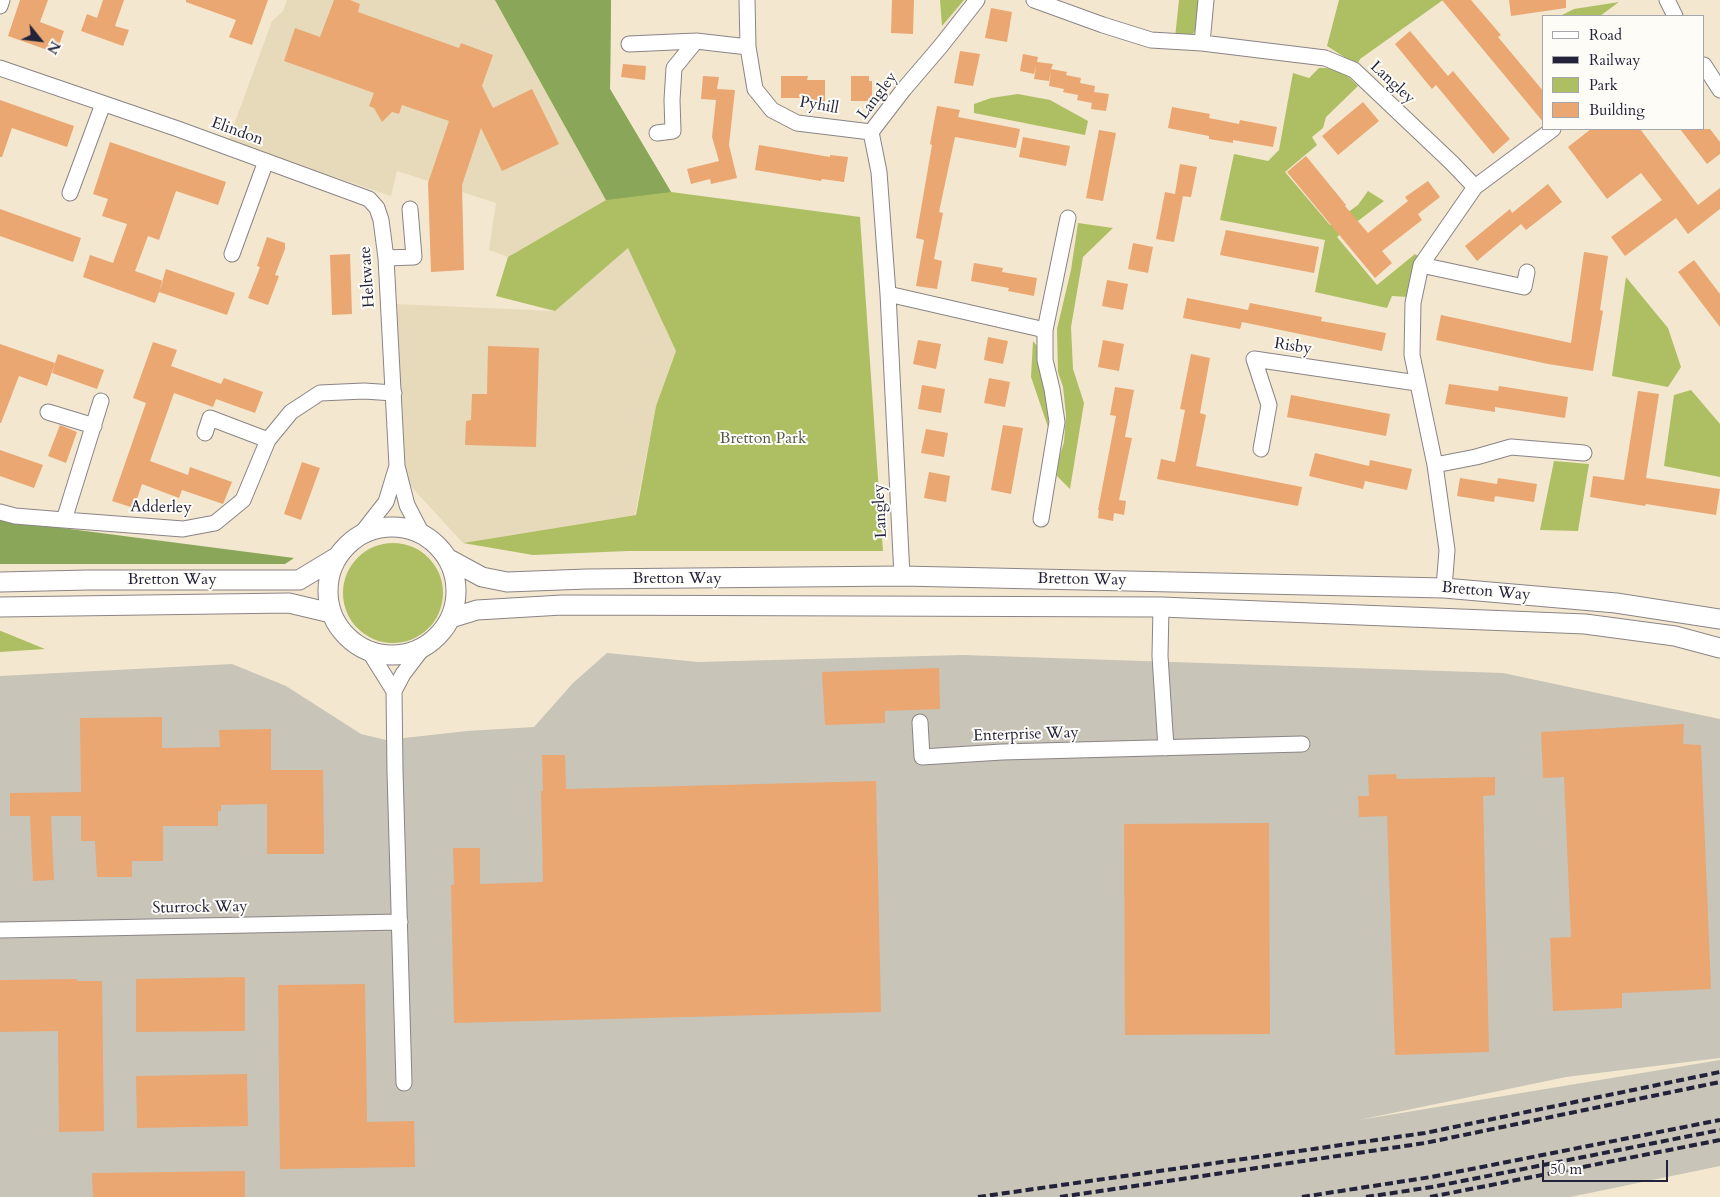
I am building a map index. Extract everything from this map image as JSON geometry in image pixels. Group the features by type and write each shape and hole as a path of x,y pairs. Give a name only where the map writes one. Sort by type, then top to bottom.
{"street":[{"path":"0,6 2,0"},
{"name":"Pyhill","path":"747,0 748,46 755,90 772,110 797,123 871,132"},
{"name":"Langley","path":"902,576 888,294 879,172 871,132 977,0"},
{"name":"Langley","path":"1034,0 1151,40 1202,43 1319,56 1354,70 1475,187"},
{"path":"1202,43 1206,0"},
{"path":"1667,0 1674,15"},
{"path":"629,44 696,41 748,46"},
{"path":"657,133 673,131 674,68 696,41"},
{"path":"1705,67 1720,90"},
{"name":"Elindon","path":"0,68 266,161 232,254"},
{"path":"70,194 103,104"},
{"path":"1444,588 1447,550 1435,466 1412,355 1414,303 1421,265 1475,187 1552,130"},
{"name":"Heltwate","path":"266,161 369,199 377,208 381,220 386,258 397,466 407,505 422,534"},
{"path":"386,258 414,257 410,209"},
{"path":"1041,519 1057,422 1045,360 1045,330 1068,218"},
{"path":"1421,265 1524,287 1527,272"},
{"path":"888,294 1045,330"},
{"name":"Risby","path":"1261,449 1269,405 1254,359 1417,383"},
{"name":"Adderley","path":"0,512 15,516 183,528 215,523 242,500 268,440 290,412 320,394 364,391 394,393"},
{"path":"64,520 102,401"},
{"path":"48,412 94,426"},
{"path":"205,433 210,418 268,440"},
{"path":"1435,466 1511,447 1584,453"},
{"name":"Heltwate","path":"361,534 386,502 397,466"},
{"path":"404,1083 394,691 403,674 425,646 441,632 451,618 456,594 454,575 447,558 436,544 422,534 402,527 381,527 361,534 348,544 337,557 328,584 331,612 340,629 353,642 369,651 388,655 407,653 425,646"},
{"name":"Bretton Way","path":"0,582 299,580 337,557"},
{"name":"Bretton Way","path":"447,558 482,577 507,582 587,579 902,576 1444,588 1616,603 1720,619"},
{"name":"Bretton Way","path":"0,607 289,604 331,612"},
{"name":"Bretton Way","path":"451,618 477,610 562,605 1161,607 1585,624 1675,636 1720,648"},
{"path":"1161,607 1160,656 1166,748"},
{"path":"369,651 394,691"},
{"name":"Enterprise Way","path":"920,722 922,758 1002,752 1302,744"},
{"name":"Sturrock Way","path":"0,930 400,922"}],"shaded area":[{"path":"287,0 495,0 606,200 508,257 489,250 496,203 397,171 391,196 228,141 272,21 283,11"},
{"path":"628,247 676,351 656,406 635,515 463,543 406,481 395,304 555,311"},
{"path":"607,653 698,662 963,655 1503,673 1720,719 1720,1058 1566,1077 1359,1120 1720,1060 1720,1166 1570,1197 0,1197 0,676 232,664 286,686 361,734 386,740 467,731 534,727 573,683"}],"green space":[{"name":"Bretton Park","path":"495,0 611,0 610,89 671,192 860,217 883,551 628,551 533,555 463,543 636,515 656,406 676,351 628,248 555,311 496,296 508,257 606,200"},
{"path":"495,0 611,0 610,89 671,192 606,200"},
{"path":"940,0 964,0 942,26"},
{"path":"1179,0 1201,0 1200,15 1195,32 1184,37 1175,38"},
{"path":"1339,0 1443,0 1360,59 1357,65 1327,46"},
{"path":"1619,2 1601,15 1562,15 1574,9"},
{"path":"1319,68 1341,71 1358,86 1326,117 1323,128 1312,137 1317,145 1285,172 1330,225 1358,205 1368,191 1384,201 1337,237 1377,285 1415,254 1419,257 1407,297 1392,296 1387,308 1315,292 1325,240 1220,220 1234,154 1268,161 1279,150 1293,73 1309,78"},
{"path":"1018,94 1050,100 1088,121 1085,135 974,113 974,104 991,98"},
{"path":"1078,223 1113,228 1083,257 1071,327 1073,369 1084,403 1070,489 1057,476 1058,462 1064,442 1066,415 1063,387 1058,372 1057,329 1071,270"},
{"path":"1626,277 1668,328 1681,367 1668,387 1612,376"},
{"path":"1033,341 1037,346 1050,399 1048,427 1031,377"},
{"path":"1691,390 1720,424 1720,477 1664,466 1674,395"},
{"path":"1554,461 1589,464 1578,531 1540,530"},
{"path":"0,520 294,558 285,564 0,564"},
{"path":"393,543 403,544 421,551 435,565 442,583 442,603 435,621 421,635 403,642 393,643 383,642 365,635 351,621 344,603 343,593 344,583 351,565 365,551 383,544"},
{"path":"1,631 45,649 0,652"}],"building":[{"path":"20,0 48,0 40,22 64,31 56,53 8,36"},
{"path":"103,0 124,0 115,26 129,30 123,46 81,31 87,14 97,18"},
{"path":"186,0 268,0 252,45 229,37 236,20 186,2"},
{"path":"334,0 350,0 360,4 358,12 459,48 461,43 493,55 482,86 493,108 532,89 559,144 502,171 481,128 462,185 464,270 431,272 428,183 449,121 402,105 399,114 392,112 382,122 374,108 369,106 374,93 284,61 295,28 320,37"},
{"path":"892,0 914,0 913,34 891,33"},
{"path":"1442,0 1471,0 1501,35 1498,37 1542,90 1542,121"},
{"path":"1509,0 1566,0 1566,8 1511,16"},
{"path":"991,8 1012,12 1007,42 985,38"},
{"path":"1410,31 1448,76 1453,71 1510,139 1493,154 1436,85 1432,89 1395,44"},
{"path":"960,51 980,54 973,86 954,83"},
{"path":"1023,54 1038,57 1037,62 1053,64 1051,69 1067,72 1066,75 1081,78 1080,83 1095,86 1094,92 1109,94 1106,111 1091,109 1092,103 1077,100 1078,95 1063,92 1064,89 1049,86 1051,71 1049,81 1034,79 1036,66 1034,74 1020,71"},
{"path":"623,64 646,66 645,80 621,77"},
{"path":"703,76 719,77 717,89 735,90 729,145 737,178 711,184 710,179 691,184 687,169 719,161 712,137 716,100 701,99"},
{"path":"781,76 808,76 807,80 825,80 825,103 808,104 808,98 781,98"},
{"path":"851,76 869,76 869,81 872,81 872,101 851,101"},
{"path":"0,100 74,126 67,147 12,128 2,157 0,157"},
{"path":"1363,102 1379,121 1338,155 1322,136"},
{"path":"937,106 960,110 958,117 1020,129 1016,148 955,137 939,212 943,213 934,259 942,261 937,289 916,286 924,240 916,238"},
{"path":"1172,107 1210,114 1209,118 1239,124 1240,120 1277,127 1273,147 1233,140 1233,143 1209,139 1209,136 1168,128"},
{"path":"1710,129 1720,142 1720,154 1707,164 1681,130"},
{"path":"1099,130 1116,133 1103,201 1086,198"},
{"path":"1590,130 1641,130 1698,205 1720,188 1720,209 1688,234 1676,218 1625,256 1611,237 1662,200 1641,173 1607,199 1568,147"},
{"path":"1023,137 1070,146 1066,166 1019,157"},
{"path":"110,142 226,182 218,205 176,191 159,240 148,236 135,271 163,281 155,303 83,277 90,255 113,263 127,224 102,216 108,199 93,194"},
{"path":"759,145 830,157 830,155 848,157 844,182 822,179 821,181 755,170"},
{"path":"1306,156 1368,233 1408,201 1405,197 1428,181 1440,197 1418,214 1422,220 1382,251 1392,263 1375,278 1287,172"},
{"path":"1180,164 1197,167 1191,197 1183,196 1174,242 1156,239 1165,192 1175,194"},
{"path":"1548,184 1562,202 1526,230 1521,224 1477,261 1465,246 1510,209 1512,213"},
{"path":"0,209 81,238 73,262 0,236"},
{"path":"1226,230 1319,247 1314,273 1220,255"},
{"path":"267,237 285,243 285,249 275,275 279,276 268,305 248,298 260,267 257,266"},
{"path":"1133,243 1153,247 1148,273 1128,269"},
{"path":"1584,252 1608,256 1600,310 1603,311 1593,371 1548,364 1436,340 1441,315 1571,343"},
{"path":"350,254 352,314 332,315 330,255"},
{"path":"1694,260 1720,294 1720,327 1678,272"},
{"path":"974,263 1003,268 1002,272 1037,278 1034,296 1008,291 1009,288 971,281"},
{"path":"166,269 235,293 227,315 159,292"},
{"path":"1107,280 1128,284 1123,310 1102,306"},
{"path":"1187,298 1248,310 1250,303 1322,317 1321,321 1386,333 1382,351 1242,322 1240,329 1183,318"},
{"path":"988,337 1008,341 1003,364 984,360"},
{"path":"918,340 941,344 936,369 913,364"},
{"path":"1103,340 1124,344 1119,371 1098,367"},
{"path":"153,342 177,350 171,366 221,384 224,378 263,392 255,413 216,399 213,407 174,393 150,461 188,475 190,467 232,482 223,504 182,490 179,498 142,484 134,508 112,501 146,403 133,398"},
{"path":"0,344 55,363 47,386 19,376 1,423 0,423"},
{"path":"488,346 539,348 536,447 465,445 466,421 471,420 472,394 487,394"},
{"path":"58,354 104,370 97,389 52,373"},
{"path":"1191,354 1210,358 1200,413 1206,415 1196,466 1302,487 1298,506 1157,479 1161,459 1175,462 1185,410 1180,409"},
{"path":"989,378 1010,382 1005,407 984,403"},
{"path":"1449,384 1498,391 1499,386 1568,397 1565,418 1495,407 1495,412 1445,404"},
{"path":"922,385 945,389 941,413 918,409"},
{"path":"1115,387 1134,390 1125,437 1132,438 1119,500 1126,501 1124,515 1114,513 1113,521 1098,518 1098,510 1116,416 1110,415"},
{"path":"1638,391 1659,394 1646,478 1720,489 1716,515 1590,497 1593,476 1624,480"},
{"path":"1291,395 1390,414 1386,436 1287,417"},
{"path":"60,425 77,432 66,463 48,456"},
{"path":"1003,425 1023,428 1011,494 991,490"},
{"path":"926,429 948,433 944,457 921,453"},
{"path":"0,450 43,465 34,488 0,476"},
{"path":"1315,453 1369,466 1370,460 1412,469 1407,490 1365,481 1363,489 1309,476"},
{"path":"302,462 320,468 301,520 284,514"},
{"path":"929,472 950,476 946,502 924,498"},
{"path":"1460,478 1497,484 1494,502 1457,496"},
{"path":"1498,478 1537,484 1534,502 1495,496"},
{"path":"939,668 940,709 885,711 885,723 825,725 822,672"},
{"path":"162,717 162,748 220,747 219,730 271,729 271,770 323,770 324,854 267,854 267,804 221,805 221,811 218,811 218,826 163,826 163,861 132,861 132,877 97,877 95,841 81,841 81,816 51,816 54,880 33,881 30,816 10,816 10,793 81,792 80,718"},
{"path":"1684,724 1683,744 1701,745 1711,989 1622,993 1622,1008 1553,1011 1550,938 1571,937 1564,777 1543,778 1541,732"},
{"path":"542,755 565,755 566,789 876,781 881,1012 454,1023 451,885 454,885 453,848 480,848 480,884 543,882"},
{"path":"1396,774 1397,779 1495,777 1495,795 1483,796 1489,1052 1395,1055 1387,816 1359,817 1358,796 1369,796 1368,775"},
{"path":"1269,823 1270,1034 1125,1035 1124,824"},
{"path":"245,977 245,1031 136,1032 136,979"},
{"path":"77,979 77,981 102,981 104,1131 59,1132 58,1031 0,1032 0,980"},
{"path":"365,984 367,1122 414,1121 415,1167 280,1169 278,985"},
{"path":"247,1074 248,1126 137,1128 136,1076"},
{"path":"245,1171 245,1197 93,1197 92,1173"}],"railway":[{"path":"978,1197 1425,1133 1720,1072"},
{"path":"1060,1197 1425,1143 1720,1082"},
{"path":"1302,1197 1431,1177 1720,1120"},
{"path":"1366,1197 1432,1187 1720,1130"},
{"path":"1430,1197 1720,1140"}]}
